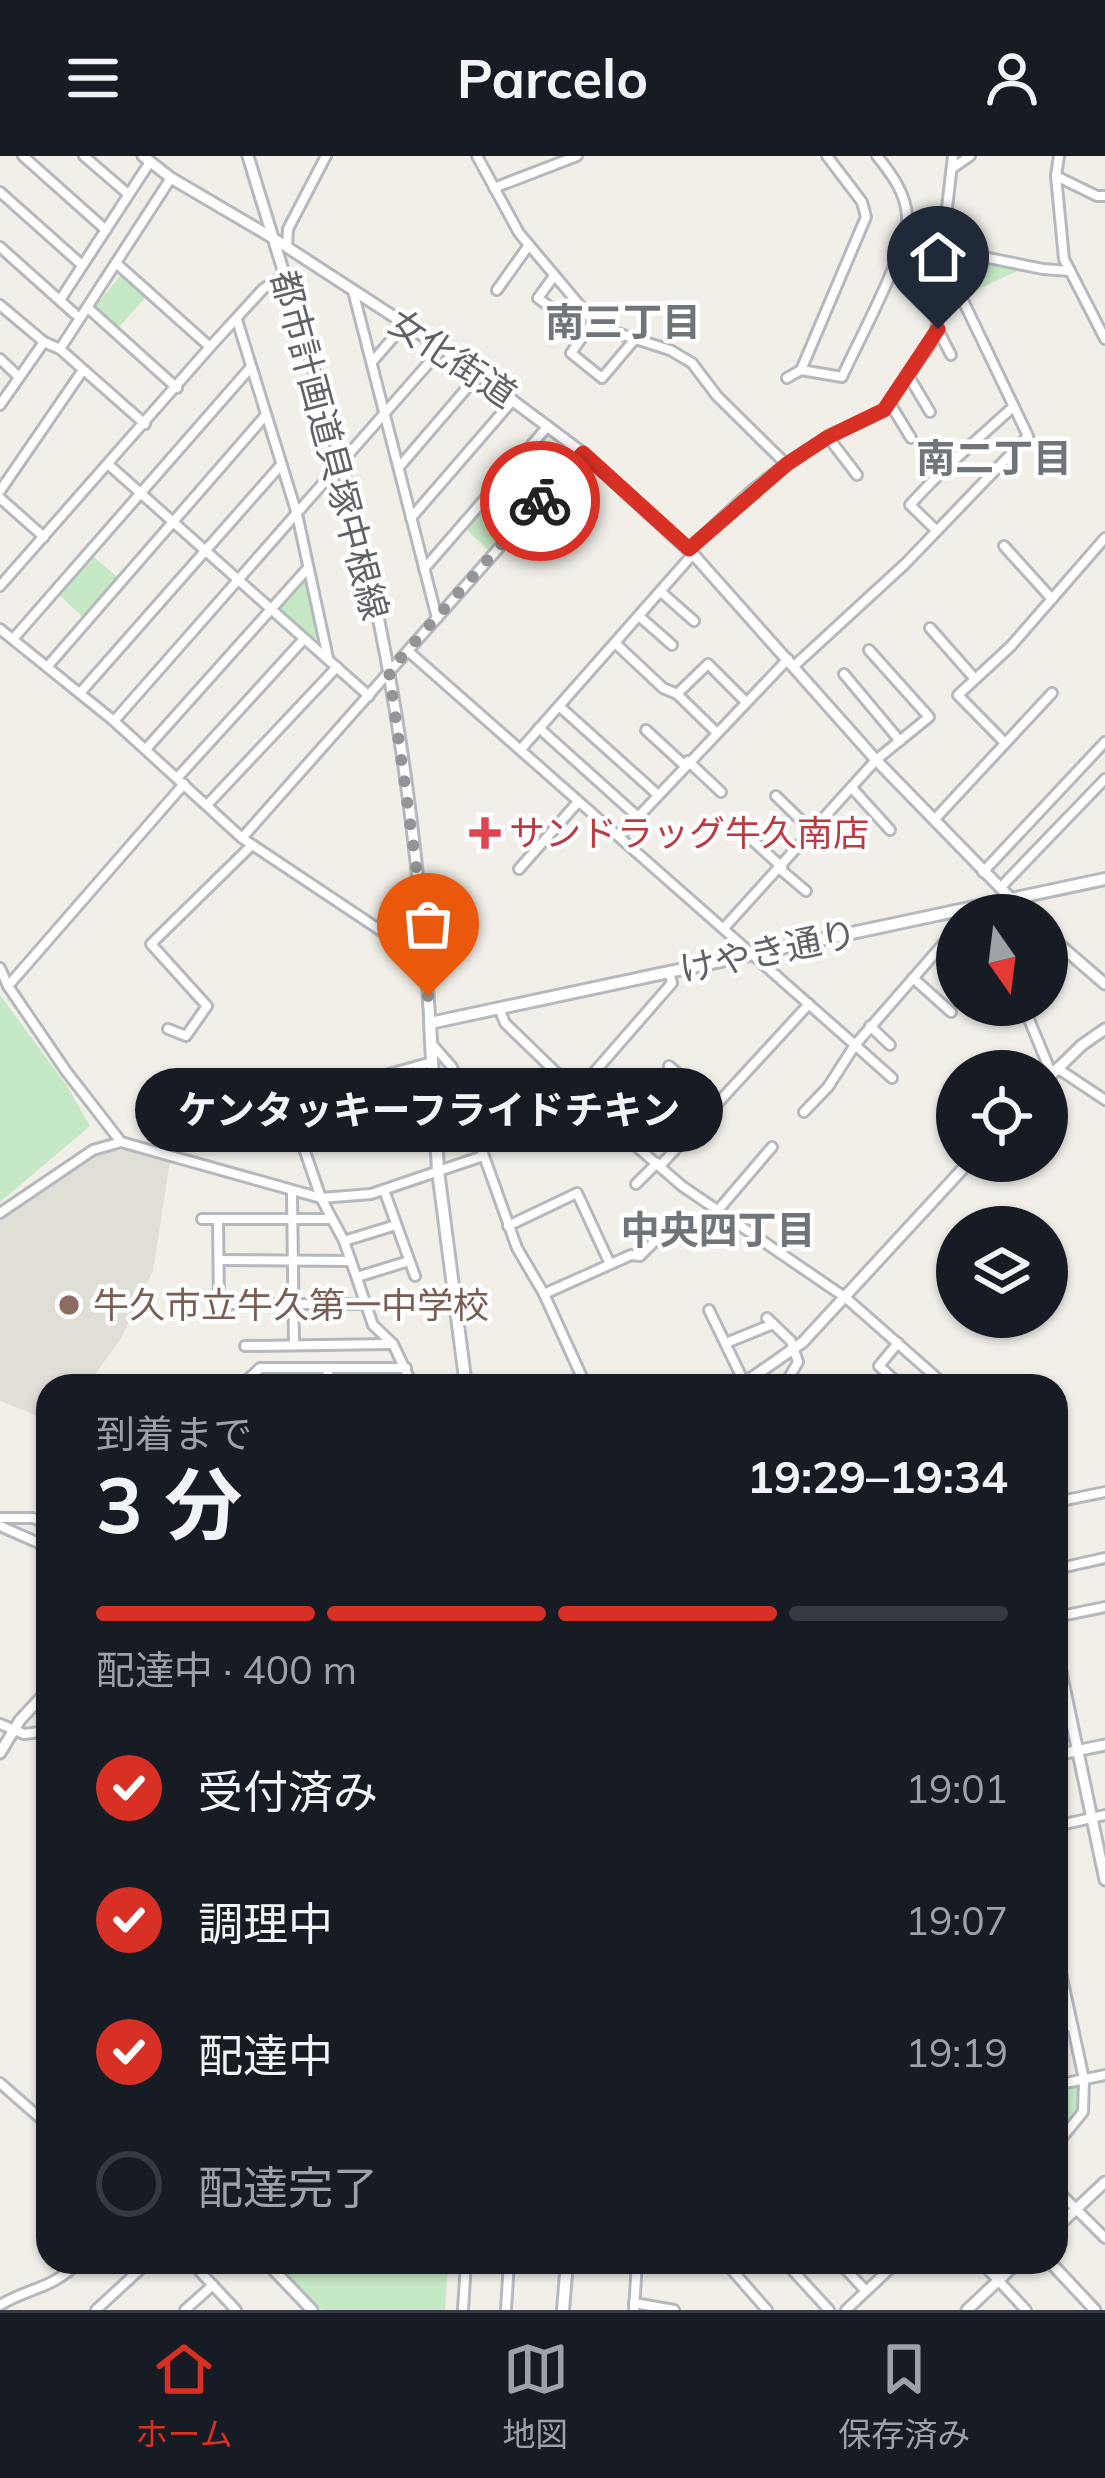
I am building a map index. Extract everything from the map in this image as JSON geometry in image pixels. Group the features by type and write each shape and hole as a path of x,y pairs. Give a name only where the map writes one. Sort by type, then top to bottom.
{"main road":[{"name":"けやき通り","path":"1034,894 1105,879"},
{"name":"けやき通り","path":"430,1023 936,915"},
{"path":"430,1023 438,1171 464,1374"},
{"path":"563,2310 566,2274"}],"street":[{"path":"23,156 106,230"},
{"path":"84,156 128,194"},
{"name":"都市計画道貝塚中根線","path":"248,156 341,463 389,671 430,1023"},
{"path":"287,249 288,229 326,156"},
{"path":"477,156 529,245 598,327 670,350 692,363 716,396 787,464"},
{"path":"494,188 577,156"},
{"path":"787,378 801,370 866,217 862,202 827,156"},
{"path":"801,370 842,376 902,242 907,216 902,195 877,156"},
{"path":"521,749 662,592 691,552 787,464 828,437 871,418 889,402 938,329 953,156"},
{"path":"952,168 970,156"},
{"path":"1059,156 1059,238 1105,339"},
{"path":"60,300 147,159"},
{"name":"女化街道","path":"147,159 442,348 583,453 691,552 876,760 1006,894"},
{"path":"1056,176 1105,196"},
{"path":"60,350 171,178"},
{"path":"0,192 82,266"},
{"path":"497,290 529,245"},
{"path":"0,247 75,314"},
{"path":"944,250 1071,271"},
{"path":"116,263 210,347"},
{"path":"620,836 746,702 937,531 1028,436 945,263"},
{"path":"0,586 263,289 285,275"},
{"path":"551,308 538,298 554,276"},
{"path":"353,291 437,619"},
{"path":"0,305 145,424"},
{"path":"88,308 177,388"},
{"path":"237,318 297,514 328,658"},
{"path":"593,322 572,353 602,378 635,339"},
{"path":"371,363 405,324"},
{"path":"938,329 950,355"},
{"path":"0,405 44,342"},
{"path":"114,721 442,348"},
{"path":"0,359 19,376"},
{"path":"13,639 251,367"},
{"path":"44,537 0,494 83,370"},
{"path":"400,466 479,374"},
{"path":"908,375 930,412"},
{"path":"411,518 514,399"},
{"path":"889,402 911,438"},
{"path":"937,531 910,505 953,458 966,452 1012,407"},
{"path":"47,667 266,415"},
{"path":"424,569 549,424"},
{"path":"828,437 856,475"},
{"path":"242,838 583,453"},
{"path":"109,465 369,696"},
{"path":"80,694 281,465"},
{"path":"1005,742 958,695 1011,646 1105,538"},
{"path":"1004,546 1052,599"},
{"path":"146,749 308,568"},
{"path":"662,592 694,620"},
{"path":"639,616 671,645"},
{"path":"930,628 975,680"},
{"path":"0,629 114,721 242,838 425,960"},
{"path":"8,986 304,640"},
{"path":"615,643 716,732"},
{"path":"724,928 876,760 929,717 869,650"},
{"path":"408,651 892,1078"},
{"path":"677,694 708,664 746,702"},
{"path":"207,805 337,667"},
{"path":"844,674 900,741"},
{"path":"934,820 1052,694"},
{"path":"559,706 657,794"},
{"path":"539,728 638,817"},
{"path":"646,730 721,792"},
{"path":"983,872 1105,742"},
{"path":"1000,888 1105,778"},
{"path":"852,788 890,830"},
{"path":"776,796 813,832"},
{"path":"519,869 578,802"},
{"path":"752,840 806,891"},
{"path":"169,1029 186,1036 207,1006 151,944 252,845"},
{"path":"804,1112 936,951"},
{"path":"1068,952 1105,984"},
{"path":"0,968 8,986 121,1142"},
{"path":"577,1093 671,983 669,972"},
{"path":"913,978 936,998"},
{"path":"636,1184 809,1004"},
{"path":"500,1008 505,1023 682,1186 846,1298 933,1374"},
{"path":"870,1027 890,1046"},
{"path":"1068,1060 1105,1029"},
{"path":"431,1043 452,1067 508,1226 581,1374"},
{"path":"408,1374 394,1344 373,1325 288,1102 432,1062"},
{"path":"668,1066 716,1105"},
{"path":"1068,1082 1105,1100"},
{"path":"0,1213 93,1150 121,1142 321,1198 384,1190 482,1156"},
{"path":"719,1209 772,1148"},
{"path":"759,1374 795,1350 951,1182"},
{"path":"384,1190 415,1276"},
{"path":"292,1193 294,1345"},
{"path":"508,1226 577,1193 610,1264"},
{"path":"202,1219 334,1219"},
{"path":"218,1220 219,1304 364,1304"},
{"path":"344,1241 396,1225"},
{"path":"544,1294 631,1255 640,1256 655,1241"},
{"path":"219,1260 351,1261"},
{"path":"357,1277 409,1261"},
{"path":"709,1310 738,1374"},
{"path":"726,1343 770,1321 795,1350 798,1365 792,1374"},
{"path":"888,1374 879,1366 898,1343"},
{"path":"245,1346 394,1344"},
{"path":"254,1374 260,1368 406,1368"},
{"path":"326,1368 328,1374"},
{"path":"1068,1500 1105,1492"},
{"path":"0,1522 36,1519"},
{"path":"0,1522 36,1541"},
{"path":"1068,1566 1105,1558"},
{"path":"1068,1615 1105,1607"},
{"path":"0,1754 12,1731 36,1704"},
{"path":"1068,1713 1105,1880"},
{"path":"0,1724 24,1734 36,1732"},
{"path":"1068,1752 1105,1744"},
{"path":"1068,1823 1105,1815"},
{"path":"1068,2011 1084,2079 1083,2112 1068,2131"},
{"path":"1068,2026 1072,2025"},
{"path":"1068,2082 1105,2075"},
{"path":"0,2083 36,2114"},
{"path":"1068,2218 1105,2182"},
{"path":"1068,2201 1105,2238"},
{"path":"0,2305 25,2291 46,2288 64,2274"},
{"path":"97,2310 135,2274"},
{"path":"202,2274 236,2310"},
{"path":"278,2274 312,2310"},
{"path":"463,2310 465,2274"},
{"path":"506,2310 508,2274"},
{"path":"636,2274 634,2307 674,2310"},
{"path":"736,2274 767,2310"},
{"path":"796,2274 829,2310"},
{"path":"850,2274 866,2291"},
{"path":"846,2310 884,2274"},
{"path":"992,2274 1026,2310"},
{"path":"967,2310 1005,2274"},
{"path":"1061,2274 1095,2310"},
{"path":"185,2310 213,2285"}],"shaded area":[{"name":"牛久市立牛久第一中学校","path":"125,1150 170,1161 153,1271 121,1338 96,1374 36,1374 36,1415 0,1401 0,1220 93,1154"}],"green space":[{"path":"954,254 1019,270 966,295 949,260"},
{"path":"120,276 146,297 117,329 93,309"},
{"path":"498,486 529,513 492,554 463,526"},
{"path":"89,553 121,580 86,620 55,591"},
{"path":"307,577 322,644 316,638 311,641 277,610"},
{"path":"0,995 67,1086 90,1126 0,1202"},
{"path":"1084,2079 1083,2112 1068,2130 1068,2082"},
{"path":"287,2274 447,2274 445,2310 316,2308"}],"way so far":[{"path":"428,996 416,865 389,671 540,501"}],"place":[{"name":"サンドラッグ牛久南店","path":"485,833"},
{"name":"ケンタッキーフライドチキン","path":"428,996"},
{"name":"牛久市立牛久第一中学校","path":"69,1305"}],"district":[{"name":"南三丁目","path":"623,322"},
{"name":"南二丁目","path":"994,458"},
{"name":"中央四丁目","path":"718,1230"}],"route":[{"path":"540,501 583,453 689,549 787,464 828,437 884,410 938,329"}]}
